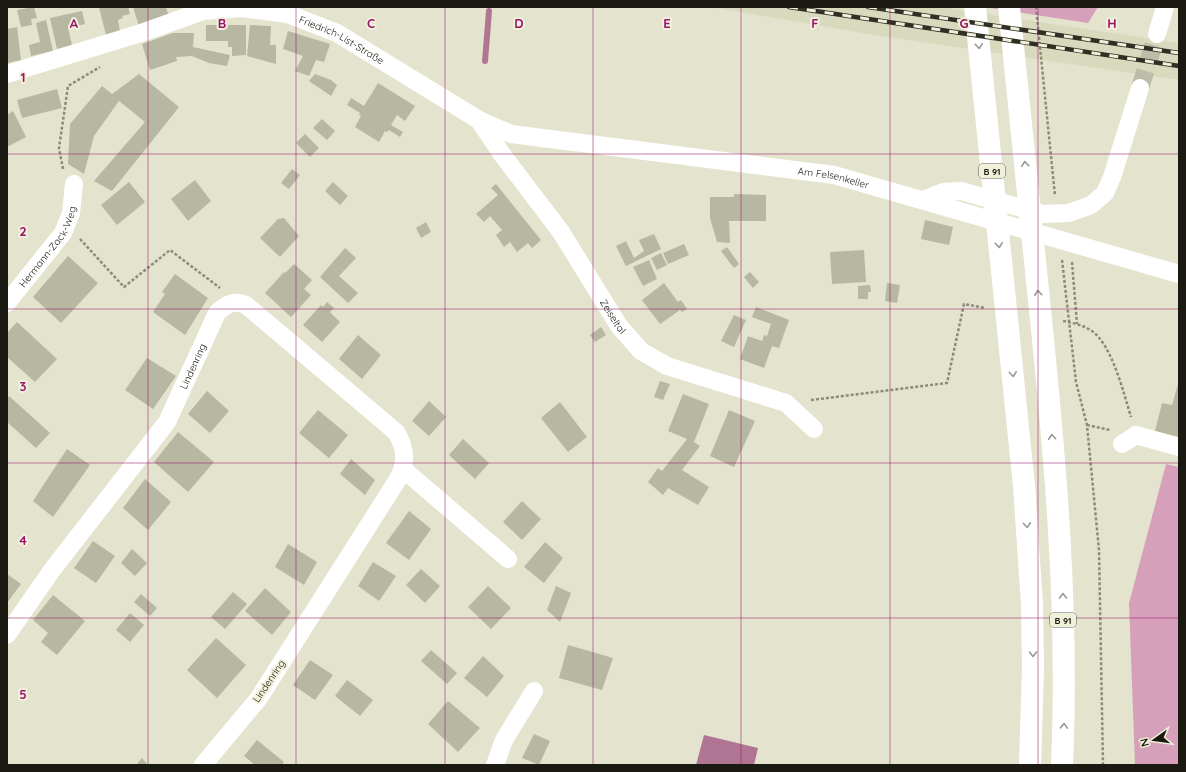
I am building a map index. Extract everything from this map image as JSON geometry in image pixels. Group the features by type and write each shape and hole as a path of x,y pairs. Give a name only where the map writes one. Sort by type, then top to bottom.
{"highway":[{"name":"B 91","path":"975,7 1008,335 1019,424 1031,590 1033,675 1030,765"},
{"name":"B 91","path":"1008,7 1056,476 1062,574 1064,716 1062,765"}],"street":[{"path":"1157,34 1165,7"},
{"name":"Friedrich-List-Straße","path":"7,74 141,33 203,11 241,8 288,14 337,33 479,120"},
{"path":"923,200 943,192 961,191 1043,214 1069,213 1091,205 1105,193 1112,177 1140,88"},
{"name":"Am Felsenkeller","path":"479,120 511,134 834,175 1070,244 1098,250 1179,274"},
{"name":"Zeiseltal","path":"479,120 500,153 561,232 619,326 641,351 667,366 786,403 814,429"},
{"name":"Hermann-Zack-Weg","path":"7,303 57,242 66,226 73,200 74,184"},
{"name":"Lindenring","path":"7,635 52,570 167,422 217,313 227,305 239,302 246,305 396,432 404,450 404,469 259,698 203,765"},
{"path":"1129,440 1179,447"},
{"path":"404,469 508,559"},
{"path":"495,765 504,740 534,692"}],"path":[{"path":"1036,7 1056,197"},
{"path":"68,86 59,148 64,171 74,184"},
{"path":"66,226 76,234 124,287 170,250 221,288"},
{"path":"1070,244 1078,324"},
{"path":"1062,259 1076,382 1087,425 1099,550 1103,765"},
{"path":"1093,331 1109,354 1120,379 1129,440"},
{"path":"786,403 947,383"}],"shaded area":[{"path":"712,7 940,7 1179,43 1179,80 874,35"},
{"path":"984,7 1098,7 1088,23"},
{"path":"1166,464 1179,467 1179,765 1135,765 1129,603"},
{"path":"704,735 758,748 754,765 696,765"}],"building":[{"path":"34,7 37,18 31,19 32,25 21,27 17,10"},
{"path":"99,7 128,7 130,14 122,16 123,18 118,20 120,31 106,35"},
{"path":"133,7 166,7 169,17 139,26"},
{"path":"82,11 85,24 68,28 72,45 57,49 50,18"},
{"path":"46,20 53,51 31,56 29,45 40,42 36,23"},
{"path":"206,25 246,25 246,55 232,56 232,47 228,47 228,41 206,41"},
{"path":"250,25 271,26 270,45 276,45 276,64 247,56"},
{"path":"17,27 21,60 7,63 7,29"},
{"path":"288,31 330,44 324,62 316,60 309,76 295,71 303,56 283,49"},
{"path":"173,33 194,33 193,47 230,55 227,66 209,63 192,56 176,57 177,61 150,70 142,44"},
{"path":"139,74 179,107 112,191 94,181 145,122 119,101 94,136 84,174 68,164 70,124 102,86 112,94"},
{"path":"315,74 331,80 337,85 331,96 309,81"},
{"path":"378,83 415,106 405,121 397,115 391,125 403,132 400,137 389,130 387,132 385,131 379,142 355,127 361,116 359,115 360,113 347,105 351,98 364,106"},
{"path":"57,89 62,108 22,118 17,100"},
{"path":"13,111 26,137 7,147 7,115"},
{"path":"322,119 335,131 327,140 313,128"},
{"path":"305,134 319,148 310,157 296,143"},
{"path":"292,169 300,175 289,189 281,183"},
{"path":"195,180 211,201 188,221 171,199"},
{"path":"129,182 145,202 117,225 101,205"},
{"path":"333,182 348,196 340,205 325,191"},
{"path":"496,184 541,240 532,248 528,243 517,252 510,242 504,247 496,235 502,230 490,216 484,222 476,214 498,195 491,188"},
{"path":"734,194 766,195 766,221 729,221 730,243 717,242 710,218 710,197 734,197"},
{"path":"284,218 299,236 280,257 260,238 278,219"},
{"path":"925,220 953,227 949,245 921,239"},
{"path":"426,222 431,232 421,238 416,228"},
{"path":"654,234 661,249 626,266 616,246 626,241 634,258 644,251 639,240"},
{"path":"684,244 689,255 668,264 663,253"},
{"path":"727,247 739,264 734,268 721,251"},
{"path":"345,248 356,258 339,276 358,293 348,303 320,277"},
{"path":"864,250 866,282 832,284 830,252"},
{"path":"661,253 667,265 657,270 651,258"},
{"path":"68,256 98,283 61,323 33,297"},
{"path":"649,260 657,279 643,286 633,267"},
{"path":"294,264 312,280 304,289 311,295 291,317 265,293 284,272 285,273"},
{"path":"750,272 759,282 753,288 744,277"},
{"path":"175,274 208,298 185,335 153,312 165,294 162,292"},
{"path":"664,283 678,302 681,300 687,309 682,312 680,310 660,324 642,300"},
{"path":"887,283 900,285 897,303 885,301"},
{"path":"870,285 871,292 868,292 868,299 858,299 858,286"},
{"path":"327,302 334,308 330,312 340,322 322,342 303,325 321,305 323,307"},
{"path":"756,307 789,320 779,348 772,346 764,368 740,359 748,336 762,341 764,335 767,336 771,324 752,317"},
{"path":"734,315 746,320 734,347 721,341"},
{"path":"17,322 57,359 35,382 7,357 7,333"},
{"path":"601,327 606,335 595,342 590,335"},
{"path":"358,335 381,355 362,379 339,359"},
{"path":"147,358 176,376 153,409 125,390"},
{"path":"660,381 670,384 663,400 654,397"},
{"path":"1178,384 1179,437 1155,431 1162,403 1172,405"},
{"path":"207,391 229,411 210,433 188,414"},
{"path":"683,394 709,404 694,442 700,446 682,470 709,487 698,505 668,488 663,495 648,482 658,468 662,471 687,439 668,431"},
{"path":"9,396 50,433 36,448 7,422 7,399"},
{"path":"429,401 446,417 429,436 412,421"},
{"path":"560,402 587,437 568,452 541,418"},
{"path":"318,410 348,435 329,458 299,433"},
{"path":"729,410 755,421 734,467 710,456"},
{"path":"178,432 214,462 188,492 154,462"},
{"path":"463,439 489,463 475,479 449,455"},
{"path":"67,449 90,465 53,517 33,501"},
{"path":"351,459 375,480 365,495 340,474"},
{"path":"145,479 171,502 148,530 123,508"},
{"path":"522,501 541,519 522,540 503,522"},
{"path":"409,511 431,529 409,560 386,543"},
{"path":"93,541 115,556 96,583 74,568"},
{"path":"545,542 563,558 544,583 524,567"},
{"path":"288,544 317,562 304,585 275,567"},
{"path":"132,549 147,563 135,576 121,563"},
{"path":"373,562 396,576 379,601 358,586"},
{"path":"421,569 440,586 425,603 406,585"},
{"path":"7,574 21,584 7,603"},
{"path":"488,586 511,608 491,629 468,607"},
{"path":"556,586 571,593 560,622 547,610"},
{"path":"265,588 291,612 272,635 245,611"},
{"path":"233,592 247,604 225,629 211,617"},
{"path":"141,594 157,608 150,616 134,602"},
{"path":"53,595 85,621 57,655 41,642 48,633 33,620"},
{"path":"130,613 144,625 130,642 116,630"},
{"path":"216,638 246,665 217,698 187,670"},
{"path":"568,645 613,658 602,690 559,678"},
{"path":"431,650 457,673 447,684 421,661"},
{"path":"483,656 504,676 487,697 464,678"},
{"path":"310,660 333,675 315,700 293,685"},
{"path":"347,680 373,700 360,716 335,696"},
{"path":"448,701 480,728 458,752 428,724"},
{"path":"534,734 550,741 539,765 522,758"},
{"path":"257,740 284,762 282,765 255,765 244,756"},
{"path":"142,758 148,765 136,765"}],"waterway":[{"path":"485,61 489,11"}],"tunnel":[{"path":"1140,88 1157,34"}],"railway":[{"path":"789,7 1179,66"},
{"path":"868,7 1179,53"}]}
